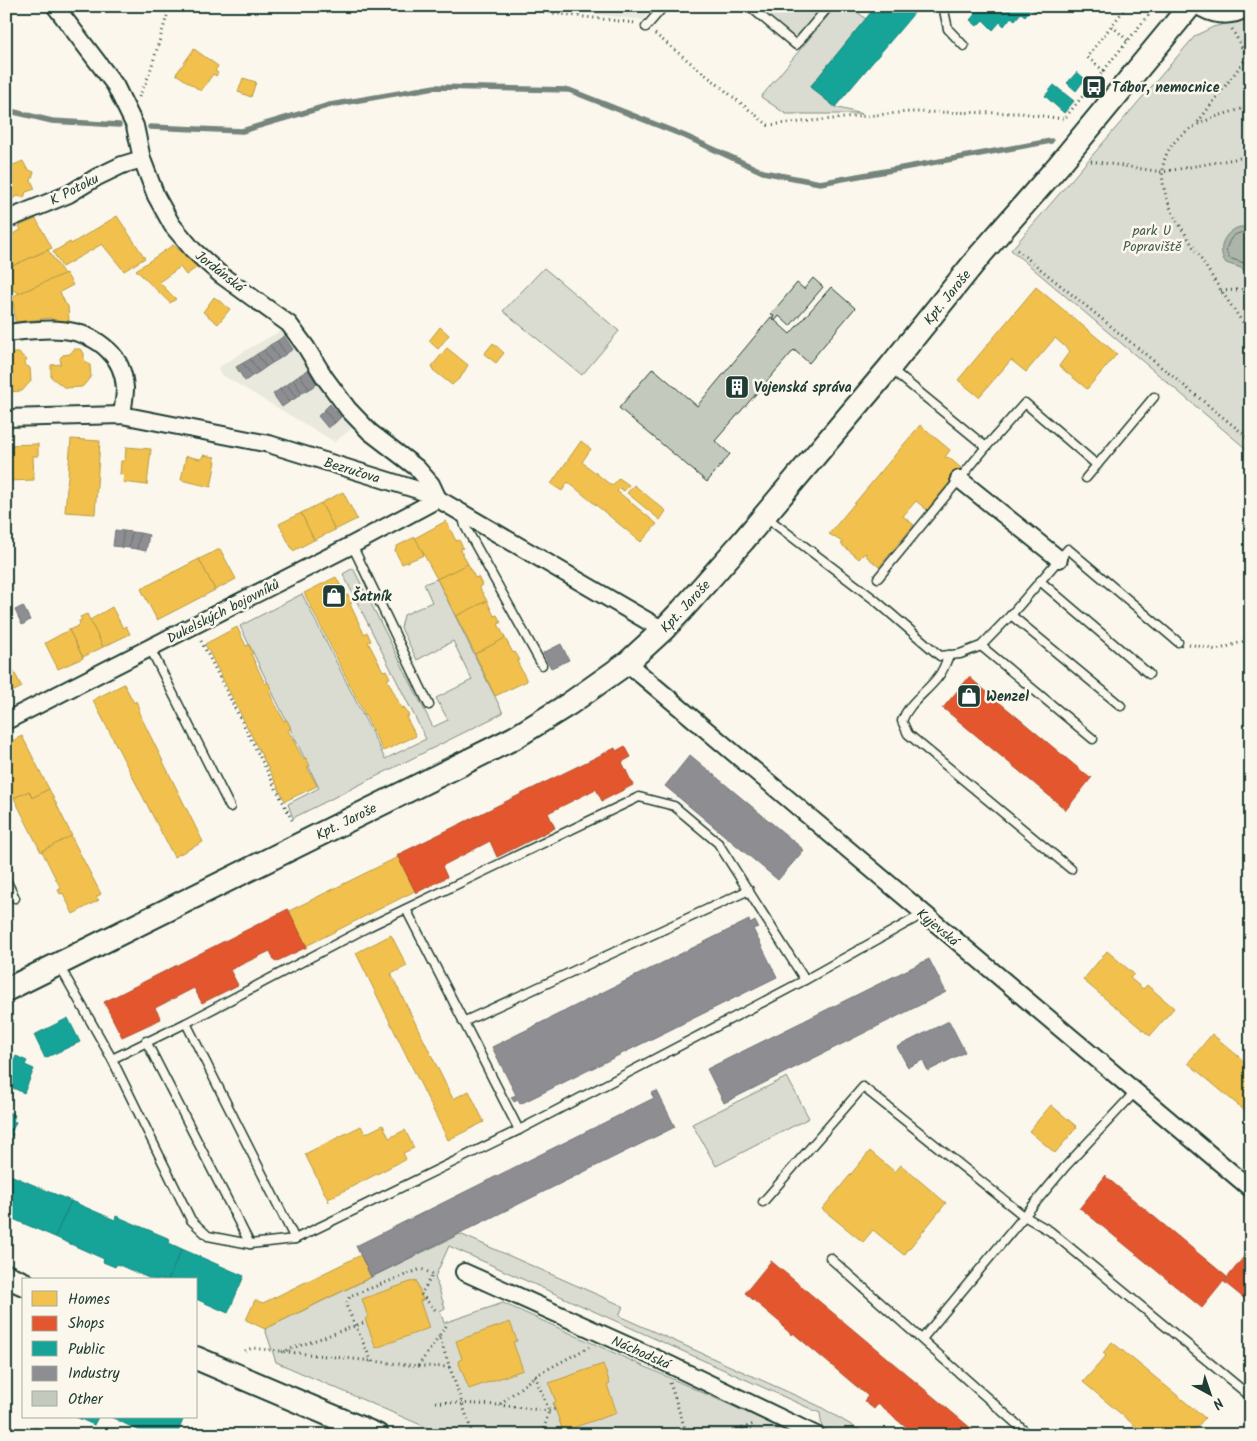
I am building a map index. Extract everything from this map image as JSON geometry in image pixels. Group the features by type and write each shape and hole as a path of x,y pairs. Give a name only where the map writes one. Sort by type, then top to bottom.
{"street":[{"name":"Jordánská","path":"55,6 115,85 135,126 142,159 156,196 172,225 192,250 221,275 289,324 348,409 370,432 417,468 431,484 438,499"},
{"name":"Kpt. Jaroše","path":"6,990 514,738 569,704 627,664 663,630 764,515 890,367 981,254 1058,166 1190,6"},
{"path":"1204,6 1218,11 1230,12 1245,6"},
{"name":"K Potoku","path":"6,220 69,194 122,165 142,159"},
{"path":"6,333 61,329 86,334 103,345 117,358 122,371 125,388 122,415"},
{"name":"Bezručova","path":"6,418 122,415 269,444 418,490 461,512 663,630"},
{"path":"960,479 1059,559"},
{"name":"Dukelských bojovníků","path":"6,721 352,545 438,499"},
{"name":"Kyjevská","path":"627,664 1251,1189"},
{"name":"Náchodská","path":"464,1272 662,1361 816,1435"},
{"path":"6,1276 22,1283"},
{"path":"198,1359 377,1435"}],"lane":[{"path":"646,28 664,6"},
{"path":"749,6 796,45 829,6"},
{"path":"943,6 948,29 964,46"},
{"path":"890,367 986,447"},
{"path":"1086,478 1154,397"},
{"path":"878,578 986,447 1025,403 1098,465"},
{"path":"461,512 465,526 542,665"},
{"path":"764,515 875,600 940,656 960,654 981,646 1011,616 1068,549 1178,642"},
{"path":"352,545 429,705"},
{"path":"1040,581 1149,674"},
{"path":"1011,616 1121,706"},
{"path":"981,646 1092,740"},
{"path":"150,648 230,807"},
{"path":"949,656 938,677 905,713 902,721 908,734 1071,869"},
{"path":"112,1059 186,1023 370,926 639,797 674,806 718,843 805,980"},
{"path":"6,880 15,898"},
{"path":"463,1022 749,890"},
{"path":"406,909 519,1130"},
{"path":"59,964 112,1059 191,1220 208,1236 250,1244 295,1239 519,1130 805,980 923,914"},
{"path":"186,1023 295,1239"},
{"path":"146,1041 250,1244"},
{"path":"762,1202 863,1087 1024,1216 1050,1231 1251,1397"},
{"path":"922,1339 1071,1161 1134,1092"},
{"path":"830,1258 1029,1435"}],"path":[{"path":"131,116 149,76 170,6"},
{"path":"494,6 641,24 768,124 909,112 1021,114 1064,119 1156,6"},
{"path":"1104,71 1086,57 1126,6"},
{"path":"1112,26 1128,41"},
{"path":"1230,27 1251,64"},
{"path":"1197,123 1247,57"},
{"path":"1251,107 1217,115 1197,123 1182,134 1169,150 1162,172 1167,201 1173,214 1221,291 1251,334"},
{"path":"1091,161 1162,172 1251,156"},
{"path":"1017,250 1251,440"},
{"path":"1221,291 1251,290"},
{"path":"1178,642 1217,650 1251,639"},
{"path":"201,641 293,822"},
{"path":"372,1362 346,1305 350,1296 421,1269 433,1274 421,1294 437,1312"},
{"path":"280,1353 366,1322"},
{"path":"418,1366 446,1326"},
{"path":"439,1336 473,1435"},
{"path":"499,1405 535,1376 590,1346"},
{"path":"245,1351 252,1348 280,1353 372,1362 451,1367"},
{"path":"535,1376 549,1411 542,1435"},
{"path":"669,1382 687,1435"},
{"path":"436,1402 499,1405 549,1411 555,1409"},
{"path":"723,1435 759,1422"}],"shaded area":[{"path":"525,6 653,6 643,20"},
{"path":"284,329 355,426 335,442 222,375 218,368"}],"green space":[{"path":"755,6 824,6 796,40"},
{"path":"836,6 850,6 866,19 810,87 835,107 862,114 786,114 761,97"},
{"name":"park U Popraviště","path":"1243,19 1251,20 1251,453 1011,250 1195,36 1213,27"},
{"path":"544,268 619,331 582,375 503,311"},
{"path":"353,568 433,727 448,720 436,698 472,680 453,641 417,660 401,628 404,615 432,602 424,584 437,579 503,713 293,818 288,804 319,788 240,626 302,594 385,759 426,739 343,574"},
{"path":"787,1077 809,1118 716,1166 692,1124"},
{"path":"460,1234 623,1306 619,1316 819,1406 868,1435 838,1435 822,1428 820,1413 449,1246 435,1277 445,1308 440,1311 444,1323 503,1303 797,1435 605,1435 601,1433 598,1435 444,1435 276,1362 265,1329"}],"water":[{"path":"1240,227 1251,227 1251,276 1241,268 1226,263 1223,258 1223,242 1230,232"}],"building: Homes":[{"path":"194,49 218,66 215,71 218,73 216,76 213,74 201,91 176,74"},
{"path":"243,78 256,82 251,97 238,92"},
{"path":"23,161 27,169 34,172 31,180 35,189 26,192 24,198 18,196 7,201 6,168"},
{"path":"117,216 145,258 124,271 102,244 62,267 53,252 70,242 71,244"},
{"path":"36,219 52,248 12,266 6,264 6,237 21,230 19,226"},
{"path":"173,245 199,266 186,275 180,267 159,282 176,299 170,303 136,270"},
{"path":"48,250 64,274 20,293 14,291 8,277 12,266"},
{"path":"66,273 73,285 60,292 68,306 69,321 52,322 51,318 15,322 13,296"},
{"path":"1036,287 1117,354 1087,389 1059,366 1070,351 1055,338 1026,372 1011,360 979,397 958,380"},
{"path":"214,297 230,309 218,324 203,312"},
{"path":"440,327 449,335 438,349 429,341"},
{"path":"493,343 504,353 496,363 484,354"},
{"path":"447,348 468,365 461,377 452,385 433,370 432,366"},
{"path":"74,349 80,349 84,353 84,360 90,365 91,377 82,387 65,388 51,377 51,365 61,364 60,358 63,355 70,354"},
{"path":"13,353 19,353 27,360 24,364 30,368 31,381 22,391 6,392 6,358 10,358"},
{"path":"920,425 950,450 945,457 948,457 961,468 927,510 916,501 903,516 914,525 879,567 865,553 859,559 841,544 843,543 829,534"},
{"path":"71,439 100,441 95,514 65,512"},
{"path":"581,441 591,449 582,462 612,486 619,478 629,485 624,491 620,488 617,491 657,524 641,542 568,482 562,491 551,484"},
{"path":"38,444 38,456 33,456 34,480 7,481 6,445"},
{"path":"126,447 151,449 147,485 123,482 124,475 120,474 121,461 125,461"},
{"path":"203,455 215,457 214,461 216,461 211,487 181,480 186,456 200,459"},
{"path":"634,485 666,511 660,520 627,493"},
{"path":"343,492 357,519 335,530 321,503"},
{"path":"321,503 335,530 314,540 301,513"},
{"path":"301,513 314,540 293,551 279,524"},
{"path":"446,521 456,541 459,540 463,548 460,549 468,564 437,579 415,538"},
{"path":"415,537 424,555 402,564 395,551 397,546"},
{"path":"220,549 236,579 215,590 199,559"},
{"path":"199,559 215,590 157,620 141,589"},
{"path":"468,564 475,578 478,577 482,585 479,587 487,601 456,616 437,579"},
{"path":"336,577 352,603 350,604 364,634 367,632 371,641 368,642 383,671 386,670 390,678 387,679 402,709 404,707 409,716 406,717 416,736 383,751 304,593"},
{"path":"487,601 494,616 497,615 501,623 498,624 505,638 475,654 456,616"},
{"path":"112,607 123,628 126,626 130,634 103,647 90,620"},
{"path":"87,614 103,647 83,657 69,630 80,625 79,621 82,620 80,617"},
{"path":"237,627 246,646 249,645 253,653 251,654 265,684 268,682 272,691 269,692 284,721 287,720 291,728 288,730 303,759 306,758 310,766 307,767 317,786 285,801 205,644"},
{"path":"69,630 83,658 58,669 45,643"},
{"path":"505,638 513,653 515,652 520,660 517,661 527,681 495,696 475,654"},
{"path":"6,660 22,687 6,695"},
{"path":"124,684 134,703 136,701 140,710 138,711 203,842 174,857 93,700"},
{"path":"22,736 49,789 32,798 29,791 14,798 6,783 6,744"},
{"path":"49,789 72,836 41,852 14,798 29,791 32,798"},
{"path":"71,836 101,894 96,897 99,900 73,914 63,893 60,894 58,890 61,889 42,851"},
{"path":"398,857 415,891 306,946 289,911"},
{"path":"391,935 407,966 391,974 453,1099 469,1091 484,1122 448,1140 356,953"},
{"path":"1107,951 1134,974 1130,978 1143,989 1147,985 1174,1008 1150,1036 1083,980"},
{"path":"1212,1034 1251,1067 1251,1116 1188,1063"},
{"path":"1051,1105 1077,1127 1055,1153 1029,1131"},
{"path":"383,1125 389,1138 405,1130 414,1148 403,1153 406,1159 328,1199 329,1202 305,1154 361,1126 365,1134"},
{"path":"870,1151 895,1172 901,1165 946,1203 904,1255 873,1230 863,1242 822,1209"},
{"path":"361,1255 371,1277 265,1329 246,1320 255,1300 263,1303"},
{"path":"416,1280 423,1300 420,1301 429,1328 376,1348 365,1319 368,1317 362,1299"},
{"path":"510,1322 517,1341 513,1342 523,1370 469,1389 458,1361 462,1359 456,1341"},
{"path":"1112,1342 1205,1418 1190,1435 1146,1435 1083,1382 1106,1356 1103,1353"},
{"path":"603,1364 610,1384 607,1385 617,1413 563,1431 553,1403 556,1402 549,1383"},
{"path":"35,1427 52,1435 32,1435"}],"building: Shops":[{"path":"969,677 1090,778 1092,777 1065,811 1065,809 942,709"},
{"path":"625,746 631,757 622,762 633,785 602,801 596,789 548,813 555,828 497,857 490,841 442,866 447,877 416,893 397,855 615,748 616,751"},
{"path":"288,909 307,947 275,962 270,951 230,970 238,985 202,1003 194,988 155,1008 161,1019 122,1037 104,1002"},
{"path":"1106,1175 1106,1177 1227,1277 1202,1308 1079,1209"},
{"path":"1250,1249 1251,1252 1251,1304 1224,1282"},
{"path":"771,1261 979,1435 915,1435 878,1404 874,1409 864,1401 868,1396 793,1333 792,1335 745,1293"}],"building: Public":[{"path":"876,6 920,6 835,107 810,87"},
{"path":"967,6 1040,6 1035,12 1031,8 1025,16 1021,13 1015,20 1011,17 1004,26 1000,22 993,30 983,20 977,26 970,20 975,14"},
{"path":"1077,72 1085,79 1076,91 1067,83"},
{"path":"1054,85 1074,101 1064,113 1045,96"},
{"path":"68,1018 80,1042 45,1058 34,1035"},
{"path":"16,1056 27,1061 25,1065 34,1069 24,1093 11,1087 6,1099 6,1057 14,1061"},
{"path":"6,1111 15,1115 13,1121 16,1122 8,1143 6,1143"},
{"path":"8,1174 71,1201 55,1237 6,1216 6,1178"},
{"path":"71,1201 115,1220 116,1216 170,1239 169,1243 182,1249 169,1278 148,1278 117,1264 115,1267 103,1262 104,1259 55,1237"},
{"path":"182,1249 244,1276 228,1313 198,1300 198,1278 169,1278"},
{"path":"78,1418 98,1418 94,1425"},
{"path":"113,1418 184,1418 177,1435 148,1435"}],"building: Industry":[{"path":"284,336 293,349 286,354 277,341"},
{"path":"277,341 286,354 279,359 270,345"},
{"path":"270,345 279,359 272,363 264,350"},
{"path":"264,350 272,363 266,367 257,354"},
{"path":"257,354 266,367 259,372 250,359"},
{"path":"250,359 259,372 252,376 243,363"},
{"path":"243,363 252,376 245,381 236,367"},
{"path":"308,370 317,384 309,389 300,375"},
{"path":"300,375 309,389 302,393 293,380"},
{"path":"293,380 302,393 296,398 287,384"},
{"path":"287,384 296,398 289,402 280,389"},
{"path":"280,389 289,402 282,407 273,394"},
{"path":"330,404 341,417 335,423 324,410"},
{"path":"324,410 335,423 328,428 318,416"},
{"path":"115,530 124,531 121,547 113,546"},
{"path":"124,531 132,532 129,548 121,547"},
{"path":"132,532 140,533 137,549 129,548"},
{"path":"140,533 149,535 146,551 137,549"},
{"path":"23,606 30,620 22,625 15,610"},
{"path":"561,644 569,660 551,668 543,653"},
{"path":"690,755 804,850 778,880 665,786"},
{"path":"749,920 750,924 755,921 758,927 753,929 777,977 520,1104 518,1100 514,1102 511,1097 516,1095 492,1047"},
{"path":"929,959 946,992 724,1103 707,1069"},
{"path":"949,1021 965,1052 928,1071 923,1060 908,1067 897,1047"},
{"path":"657,1091 675,1127 371,1277 356,1246 654,1098 651,1093"}],"building: Other":[{"path":"813,278 823,287 790,326 779,316 775,321 771,318 774,316 771,314 797,283 804,289"},
{"name":"Vojenská správa","path":"831,287 855,308 809,363 794,350 715,441 730,454 707,482 619,408 653,368 697,406 771,317 790,334"}],"waterway":[{"path":"150,127 242,131 330,105 435,87 569,90 685,136 763,172 820,183 1051,141"},
{"path":"6,110 52,121 119,125"}],"place":[{"name":"Tábor, nemocnice","path":"1094,87"},
{"name":"Vojenská správa","path":"737,387"},
{"name":"Šatník","path":"334,596"},
{"name":"Wenzel","path":"969,696"}]}
